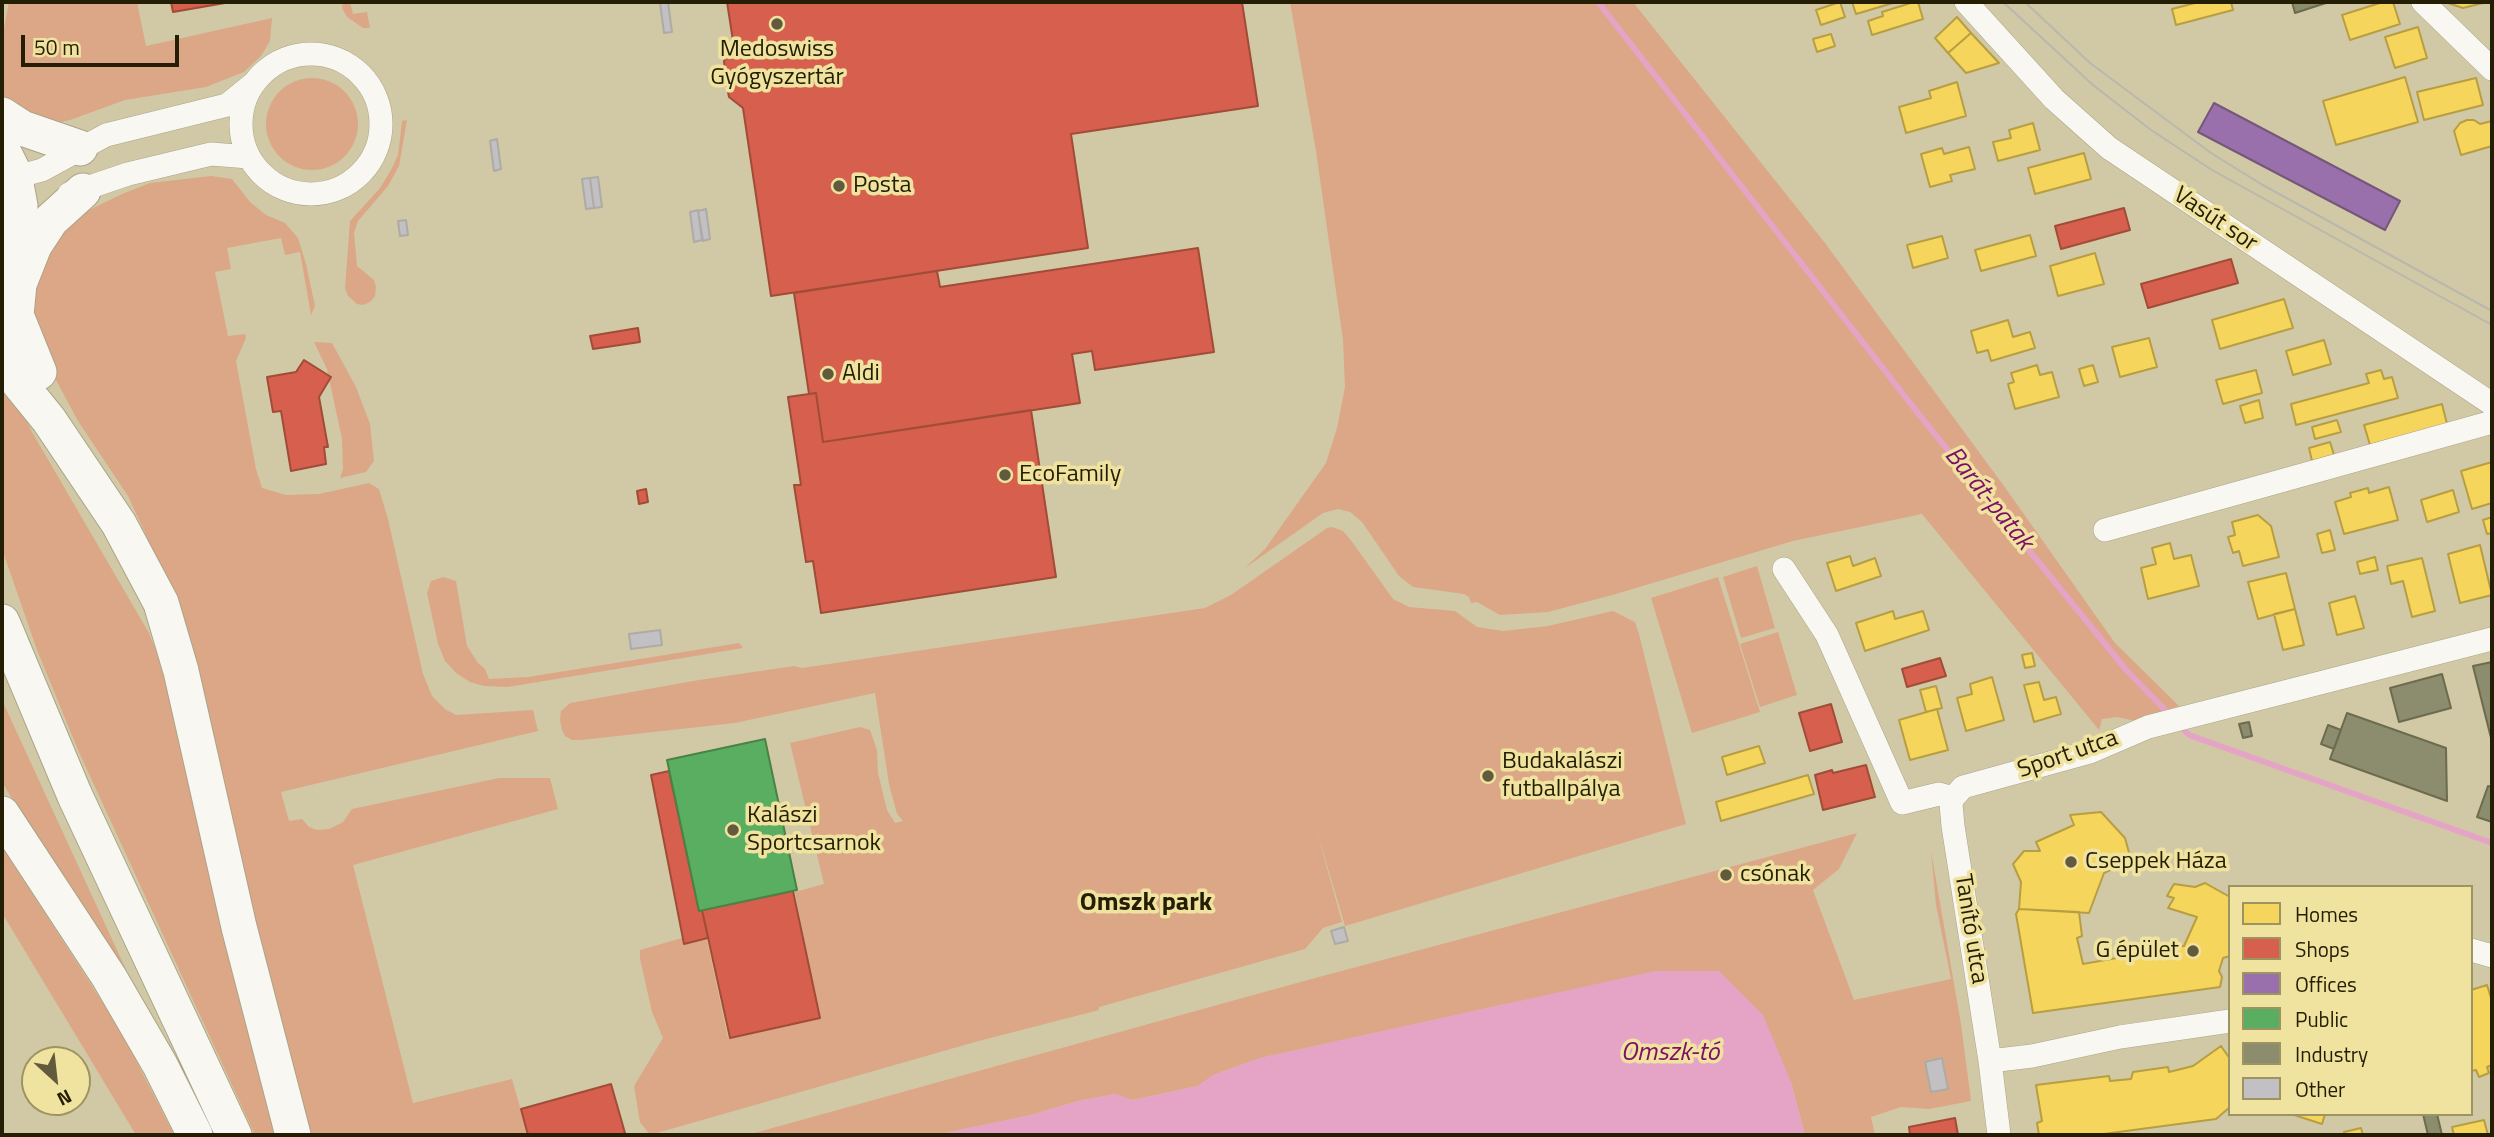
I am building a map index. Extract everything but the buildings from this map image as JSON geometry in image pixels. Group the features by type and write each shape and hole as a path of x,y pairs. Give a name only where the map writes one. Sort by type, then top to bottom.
{"main road":[{"path":"2,115 22,128 80,148"},
{"path":"2,265 6,234 6,172"},
{"path":"49,420 39,374 16,315 16,293 34,246 51,220 83,191"},
{"path":"2,307 9,334 49,420"},
{"path":"2,345 19,383 49,420 119,524 161,603 181,671 234,903 293,1135"},
{"path":"2,622 75,796 234,1135"},
{"path":"2,814 109,977 160,1065 195,1135"}],"street":[{"name":"Vasút sor","path":"1966,2 2054,99 2109,148 2492,404"},
{"path":"2423,2 2492,69"},
{"path":"6,172 36,183 61,172 80,148 106,135 192,116 227,105 274,65 300,55 318,55 339,60 354,69 372,88 381,113 381,135 374,156 359,176 340,188 318,194 300,194 282,188 263,175 249,157 243,138 242,116 246,99 255,83"},
{"path":"6,234 42,206 62,196 128,174 211,154 249,157"},
{"path":"2105,530 2492,422"},
{"name":"Sport utca","path":"1784,569 1827,635 1902,803 1939,794 1953,798 1963,787 2090,752 2148,727 2492,639"},
{"name":"Tanító utca","path":"1953,798 1953,826 1999,1135"},
{"path":"2473,951 2492,956"},
{"path":"1990,1061 2032,1056 2120,1037 2228,1021"}],"shaded area":[{"path":"9,2 137,2 146,46 272,18 270,41 261,56 244,72 206,87 125,100 52,124 5,99 2,92 2,39"},
{"path":"343,2 350,2 353,14 367,12 370,28 363,28 347,17 342,8"},
{"path":"1290,2 1633,2 1825,243 2004,486 2115,643 2179,706 2135,721 2117,717 2102,719 2099,730 1922,514 1793,541 1548,612 1500,615 1477,602 1471,603 1469,597 1464,594 1413,587 1399,576 1362,522 1350,512 1338,509 1323,513 1245,568 1265,549 1326,463 1337,428 1345,387 1343,340 1316,151"},
{"path":"312,78 330,81 345,91 355,106 358,124 355,142 345,157 330,167 312,170 294,167 279,157 269,142 266,124 269,106 279,91 294,81"},
{"path":"407,120 399,166 388,186 358,221 354,233 357,266 374,280 376,287 375,296 370,302 357,304 348,296 345,288 350,221 380,188 391,170 398,155 402,121"},
{"path":"211,176 232,179 250,202 266,215 285,223 298,238 315,306 311,315 300,252 285,255 281,238 227,248 231,269 215,272 228,336 245,334 246,338 236,361 262,488 286,495 319,494 369,483 379,489 423,674 432,696 445,709 456,715 533,710 538,731 281,792 289,821 302,819 309,827 317,830 329,829 343,822 352,809 499,778 550,778 558,809 353,865 413,1103 512,1079 528,1135 303,1135 174,596 128,496 78,421 49,367 25,294 51,237 83,213 150,183"},
{"path":"314,342 332,343 356,387 370,424 374,461 366,472 340,478 343,469 342,439 327,369"},
{"path":"2,371 32,432 149,633 165,674 274,1135 255,1135 78,750 37,650 2,549"},
{"path":"1332,527 1343,531 1350,539 1393,599 1409,607 1455,611 1477,627 1503,631 1548,626 1613,611 1635,622 1686,824 1345,926 1316,828 1342,922 1323,928 1305,949 1099,1007 1099,1010 975,1042 650,1135 640,1122 634,1086 663,1038 652,1012 640,950 682,938 684,944 707,940 728,1038 819,1017 795,892 824,884 790,743 860,727 870,730 877,750 878,773 887,810 895,823 903,821 897,814 889,784 875,693 735,723 581,740 572,740 565,736 560,720 561,711 570,703 699,680 794,666 802,668 1205,608 1231,595"},
{"path":"1757,566 1775,628 1741,638 1723,577"},
{"path":"443,577 456,581 467,646 485,669 489,679 528,677 739,643 743,648 508,687 484,686 470,682 456,673 445,661 438,644 427,593 431,581"},
{"path":"1718,577 1760,712 1692,733 1651,598"},
{"path":"1778,632 1797,695 1760,707 1740,644"},
{"path":"2,700 139,998 155,1034 2,782"},
{"path":"1857,833 1839,869 1813,890 1854,1000 1951,979 1936,905 1931,851 1961,1024 1971,1101 1929,1109 1901,1107 1871,1117 1875,1135 1805,1135 1791,1082 1699,971 1655,971 1634,1001 1506,1004 1260,1058 1213,1075 1198,1086 1132,1100 1115,1094 935,1135 747,1135 1304,981"},
{"path":"2,847 121,1031 174,1135 136,1135 91,1060 91,1046 82,1046 2,913"}],"water":[{"name":"Omszk-tó","path":"1655,971 1719,971 1763,1015 1791,1082 1805,1135 935,1135 1115,1094 1133,1100 1198,1086 1213,1075 1260,1058"}],"waterway":[{"name":"Barát-patak","path":"1598,2 1921,417 2127,671 2171,716"},
{"name":"Barát-patak","path":"2178,724 2189,735 2492,843"}],"tram line":[{"path":"2003,2 2093,85 2151,130 2212,170 2492,325"},
{"path":"2025,2 2090,63 2211,153 2261,184 2492,311"}],"place":[{"name":"Medoswiss Gyógyszertár","path":"777,24"},
{"name":"Posta","path":"839,186"},
{"name":"Aldi","path":"828,374"},
{"name":"EcoFamily","path":"1005,475"},
{"name":"Budakalászi futballpálya","path":"1488,776"},
{"name":"Kalászi Sportcsarnok","path":"733,830"},
{"name":"Cseppek Háza","path":"2071,862"},
{"name":"csónak","path":"1726,875"},
{"name":"G épület","path":"2193,951"}],"district":[{"name":"Omszk park","path":"1146,904"}]}
